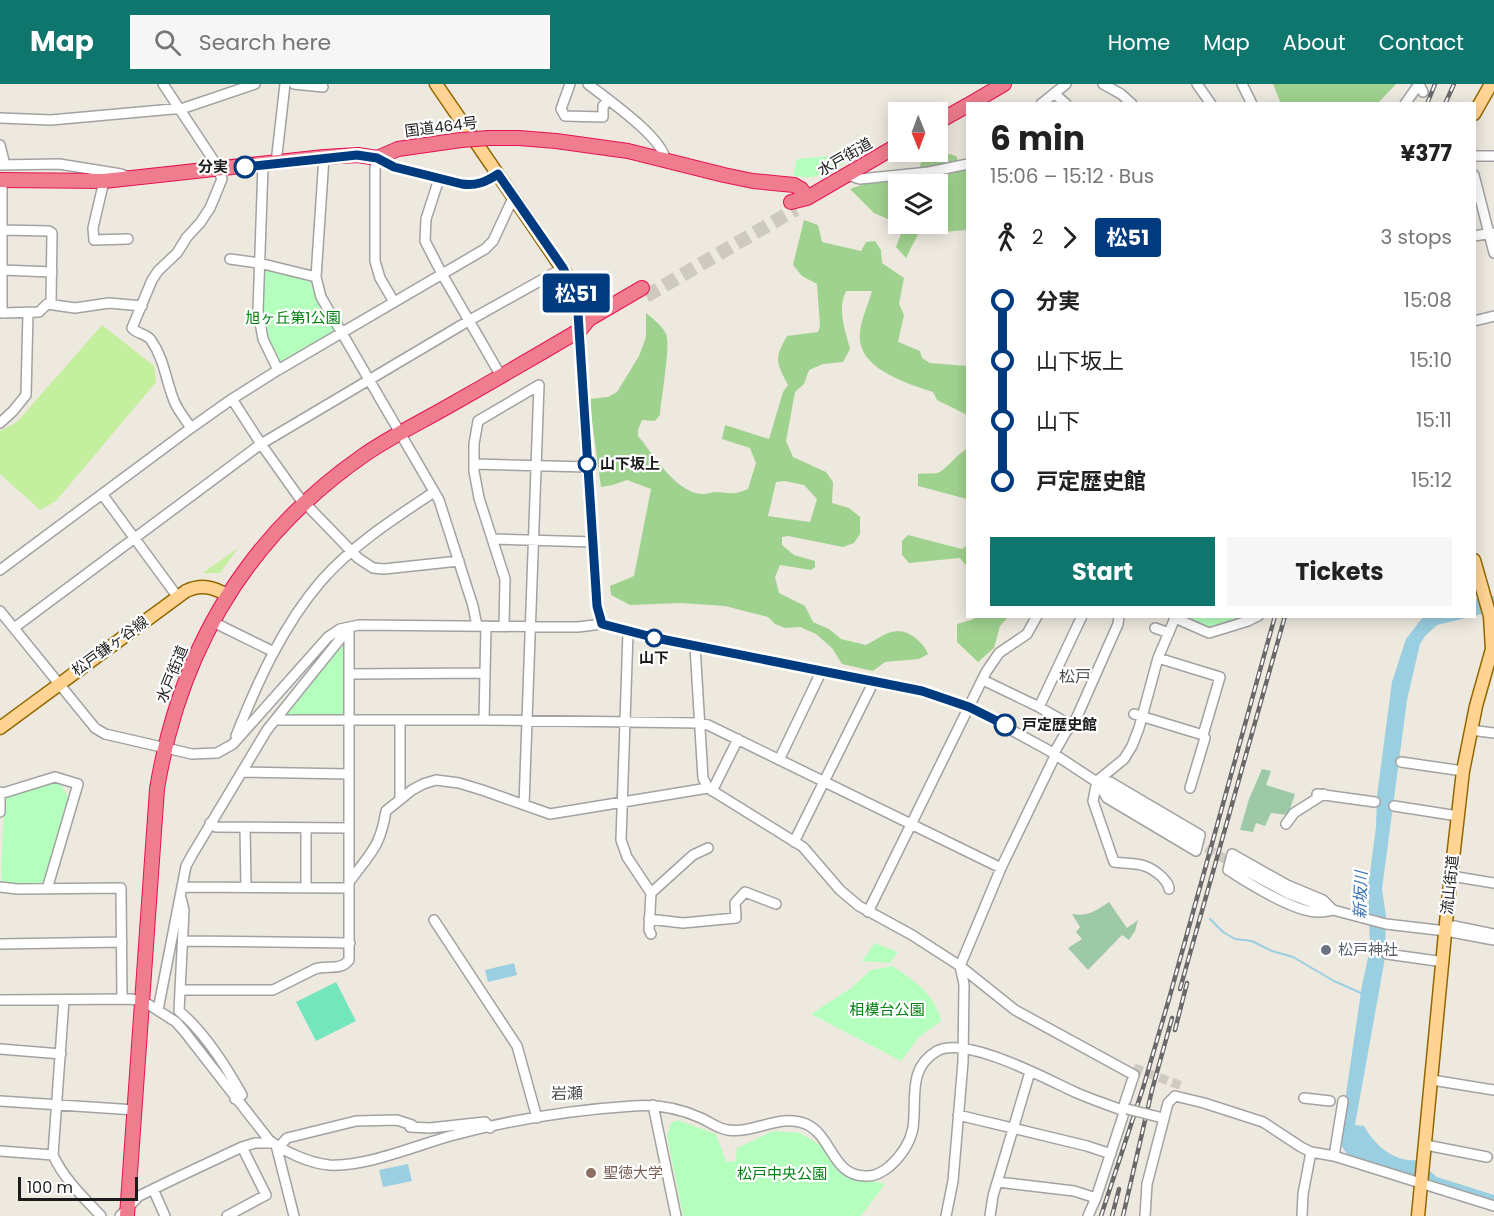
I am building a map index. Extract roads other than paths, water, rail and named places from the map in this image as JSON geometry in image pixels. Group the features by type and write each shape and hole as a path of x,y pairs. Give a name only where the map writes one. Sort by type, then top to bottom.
{"highway":[{"path":"971,102 985,88 1004,84"},
{"path":"948,116 966,106"},
{"name":"国道464号","path":"1,180 131,179 324,157 357,155 377,158 398,149 461,140 519,138 568,142 628,151 753,181 794,185 801,189 807,198"},
{"name":"水戸街道","path":"794,206 888,151"},
{"name":"水戸街道","path":"124,1214 135,1110 156,803 165,748 184,684 213,622 227,595 263,546 304,503 349,466 580,330 590,319 604,310 644,292 592,328 580,330"}],"main road":[{"path":"436,84 563,268 577,298 580,330"},
{"path":"1476,110 1491,84"},
{"path":"570,280 604,310"},
{"name":"流山街道","path":"1418,1216 1450,876 1463,771 1471,730 1492,657 1491,621 1476,567"},
{"name":"松戸鎌ヶ谷線","path":"0,728 177,596 198,586 214,588 227,595"}],"street":[{"path":"163,84 222,179 210,208 177,253 152,280 132,328 149,337 153,343 164,365 175,403 191,428"},
{"path":"0,118 51,120 179,108 255,84"},
{"path":"279,370 263,339 259,325 259,263 269,164 285,84"},
{"path":"294,84 323,87"},
{"path":"570,84 561,109 565,116 603,117 603,106 609,100"},
{"path":"588,84 632,118 659,146 665,159"},
{"path":"1043,102 1066,84"},
{"path":"1103,84 1130,102"},
{"path":"1197,84 1210,102"},
{"path":"1242,84 1251,102"},
{"path":"1406,102 1419,84 1423,92"},
{"path":"1054,93 1064,102"},
{"path":"0,145 3,165 59,164 121,174 131,179"},
{"path":"1476,156 1494,156"},
{"path":"324,157 316,276 321,297 434,492 481,626 484,720"},
{"path":"394,302 380,278 375,261 377,158 394,167 472,186 498,174"},
{"path":"847,175 860,179 929,172 966,164"},
{"path":"438,178 426,219 425,241 501,376"},
{"path":"1,180 1,313 39,312 51,303 75,308 109,303 142,306"},
{"path":"104,181 93,228 94,240 128,239"},
{"path":"1476,182 1491,233 1494,253"},
{"path":"0,570 232,399 484,249 493,241 514,196"},
{"path":"2,230 49,231 52,233 51,303"},
{"path":"1476,236 1491,233"},
{"path":"230,259 316,276"},
{"path":"14,628 261,444 470,320 563,268"},
{"path":"2,270 52,272"},
{"path":"0,423 26,395 28,313"},
{"path":"1476,320 1494,316"},
{"path":"580,330 597,606 602,624"},
{"path":"504,626 505,579 479,498 474,464 474,444 478,421 539,385 524,805"},
{"path":"232,399 304,503 366,564 379,569 459,561"},
{"path":"474,464 588,467"},
{"path":"233,744 274,652 302,606 323,579 388,523 434,492"},
{"path":"102,494 177,596"},
{"path":"493,539 594,542"},
{"path":"0,611 95,728 105,734 192,754 207,755 233,744 328,637 340,628 590,626 602,624 628,632 922,691 969,707 997,720 1055,754 1195,841"},
{"path":"868,912 986,672 999,653 1028,634 1036,618"},
{"path":"1039,707 1081,618"},
{"path":"946,1216 953,1181 963,1049 964,984 960,966 1001,868 1055,754 1070,725 1076,719 1119,618"},
{"path":"1169,889 1168,884 1153,868 1146,865 1114,862 1093,801 1097,781 1129,753 1136,738 1138,715 1175,618 1209,633 1254,618"},
{"path":"213,622 274,652"},
{"path":"180,990 273,990 322,967 341,967 349,960 349,627"},
{"path":"158,1010 186,866 275,720 349,627"},
{"path":"1155,628 1169,633"},
{"path":"628,632 621,840 624,852 651,893 649,919 651,934"},
{"path":"695,646 699,723 708,788"},
{"path":"1158,658 1220,677 1190,788"},
{"path":"779,760 822,670"},
{"path":"350,674 484,673"},
{"path":"983,680 1070,725"},
{"path":"794,842 874,681"},
{"path":"1138,715 1203,735"},
{"path":"275,720 699,723 738,739 1001,868"},
{"path":"400,721 400,799"},
{"path":"1471,730 1494,733"},
{"path":"708,788 738,739"},
{"path":"1401,762 1463,771"},
{"path":"242,772 349,774"},
{"path":"0,812 0,793 55,777 78,784 46,889"},
{"path":"182,891 246,887 306,888 349,884 375,847 382,832 386,811 423,784 436,780 459,783 550,814 708,788 808,851 840,890 868,912 912,935 960,966 1015,1010 1134,1076 1124,1105 1126,1110 1088,1216"},
{"path":"1097,781 1110,782 1200,835 1196,851 1107,798 1097,781"},
{"path":"1286,824 1294,813 1321,794 1375,802"},
{"path":"1394,806 1458,816"},
{"path":"210,824 245,827 349,828"},
{"path":"245,827 246,887"},
{"path":"306,828 306,888"},
{"path":"651,893 693,855 708,848"},
{"path":"1232,854 1287,885 1323,900 1333,910 1318,913 1306,910 1263,891 1228,870 1232,854"},
{"path":"1235,865 1289,894 1333,910 1386,924 1446,931 1454,926 1488,933 1494,940"},
{"path":"1450,876 1494,884"},
{"path":"0,887 122,888 122,999"},
{"path":"182,891 184,910 179,1011 193,1023 234,1080 242,1095 236,1099"},
{"path":"649,919 682,923 736,918 735,903 745,892 776,903"},
{"path":"434,920 517,1046 537,1118"},
{"path":"1488,933 1494,945"},
{"path":"0,944 122,942"},
{"path":"183,942 350,943"},
{"path":"1387,954 1437,961"},
{"path":"0,1000 122,999 142,1001 158,1010 184,1031 236,1099 276,1145 294,1216"},
{"path":"64,1000 53,1155 60,1170 72,1186 101,1216"},
{"path":"124,1214 139,1196 255,1143 276,1145 320,1163 344,1164 404,1151 451,1136 537,1118 624,1106 653,1105 683,1111 724,1130 741,1131 772,1122 793,1121 810,1126 846,1170 860,1176 870,1176 879,1173 898,1159 907,1144 913,1129 914,1088 921,1066 936,1051 944,1048 985,1053 1081,1095 1126,1110 1160,1118"},
{"path":"0,1049 61,1054"},
{"path":"990,1216 1030,1072"},
{"path":"1432,1080 1494,1090"},
{"path":"1145,1216 1147,1184 1168,1103 1175,1096 1204,1102 1263,1122 1311,1152 1334,1156 1422,1181 1494,1206"},
{"path":"1304,1098 1330,1101"},
{"path":"0,1101 135,1110"},
{"path":"1334,1156 1343,1101"},
{"path":"653,1105 676,1216"},
{"path":"958,1115 1111,1154"},
{"path":"276,1145 287,1138 356,1121 397,1120 411,1126 430,1128 485,1122 490,1128"},
{"path":"1426,1145 1487,1157"},
{"path":"227,1216 266,1195 242,1147"},
{"path":"0,1151 53,1155"},
{"path":"1302,1216 1303,1194 1311,1152"},
{"path":"998,1182 1074,1191 1096,1198"},
{"path":"153,1189 165,1216"}],"water":[{"path":"1494,596 1494,611 1476,616 1476,599"},
{"path":"1422,618 1466,618 1437,625 1425,636 1420,644 1407,700 1382,889 1386,916 1385,958 1355,1125 1364,1126 1379,1145 1393,1155 1417,1160 1437,1177 1494,1195 1494,1204 1347,1154 1339,1142 1362,985 1370,949 1368,888 1392,682 1406,639"},
{"path":"514,963 517,975 488,982 485,970"},
{"path":"408,1164 412,1181 383,1187 379,1170"}],"waterway":[{"path":"1210,919 1223,932 1235,939 1252,941 1272,951 1293,957 1334,981 1361,993"}],"tunnel":[{"path":"646,296 796,209"},
{"path":"1195,841 1235,865"},
{"path":"1134,1068 1182,1086"}],"railway":[{"path":"1428,102 1435,84"},
{"path":"1446,102 1454,84"},
{"path":"1101,1216 1143,1088 1169,999 1274,618"},
{"path":"1180,989 1284,618"},
{"path":"1175,1030 1187,983"},
{"path":"1123,1216 1152,1090 1172,1018"},
{"path":"1112,1216 1119,1189"}],"place":[{"name":"分実","path":"245,167"},
{"name":"山下坂上","path":"587,464"},
{"name":"山下","path":"654,638"},
{"name":"戸定歴史館","path":"1005,725"},
{"name":"松戸神社","path":"1326,950"},
{"name":"聖徳大学","path":"591,1173"}],"district":[{"name":"松戸","path":"1075,676"},
{"name":"岩瀬","path":"567,1093"}],"park label":[{"name":"旭ヶ丘第1公園","path":"293,318"},
{"name":"相模台公園","path":"887,1010"},
{"name":"松戸中央公園","path":"782,1174"}],"water label":[{"name":"新坂川","path":"1360,895"}]}
